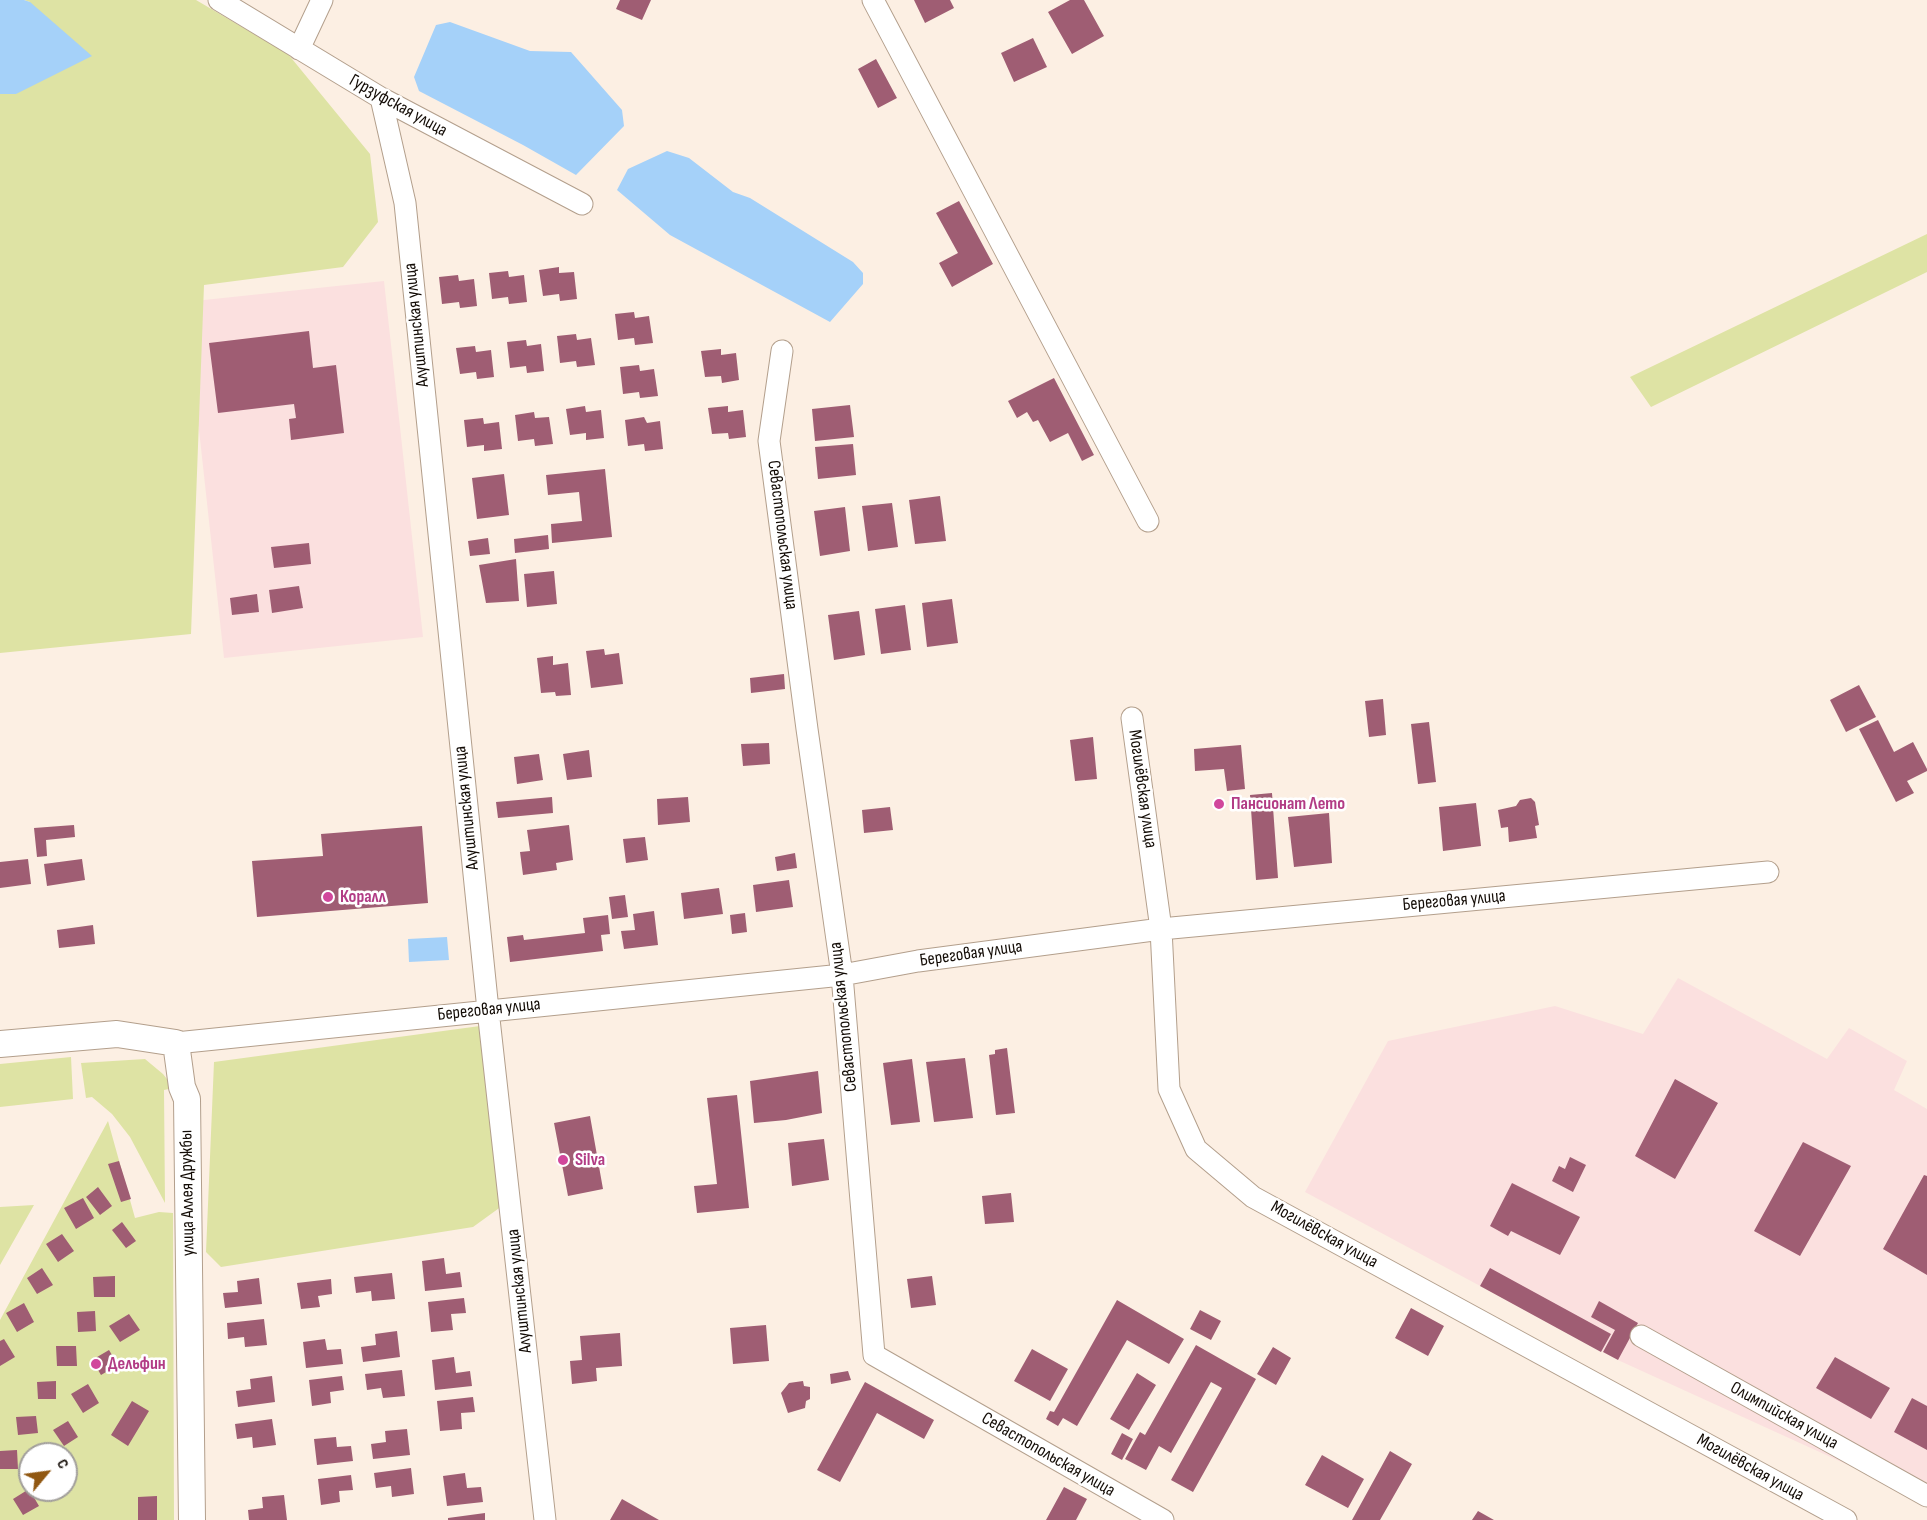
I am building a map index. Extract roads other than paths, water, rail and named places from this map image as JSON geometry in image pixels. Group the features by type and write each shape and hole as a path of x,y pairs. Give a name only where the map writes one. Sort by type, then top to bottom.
{"main road":[{"path":"0,1044 117,1034 176,1043"},
{"name":"улица Аллея Дружбы","path":"176,1043 182,1087 187,1099 192,1520"}],"street":[{"name":"Гурзуфская улица","path":"219,0 381,98 582,204"},
{"path":"299,48 322,0"},
{"path":"873,0 1148,521"},
{"name":"Алуштинская улица","path":"381,98 405,203 488,1010 545,1520"},
{"name":"Севастопольская улица","path":"782,351 769,441 842,975 874,1355 1163,1520"},
{"name":"Могилёвская улица","path":"1132,717 1161,928 1169,1089 1196,1149 1253,1197 1846,1520"},
{"name":"Береговая улица","path":"176,1043 842,975 918,961 1161,928 1768,872"},
{"name":"Олимпийская улица","path":"1641,1336 1927,1496"}],"water":[{"path":"0,0 30,2 92,56 16,94 0,94"},
{"path":"450,22 530,51 571,52 622,110 624,126 576,175 419,91 414,77 436,25"},
{"path":"667,151 689,158 733,192 750,198 853,262 863,273 863,284 830,322 670,235 617,190 628,169"},
{"path":"447,937 449,960 409,962 408,939"}],"place":[{"name":"Пансионат Лето","path":"1219,804"},
{"name":"Коралл","path":"328,897"},
{"name":"Silva","path":"563,1160"},
{"name":"Дельфин","path":"96,1364"}]}
